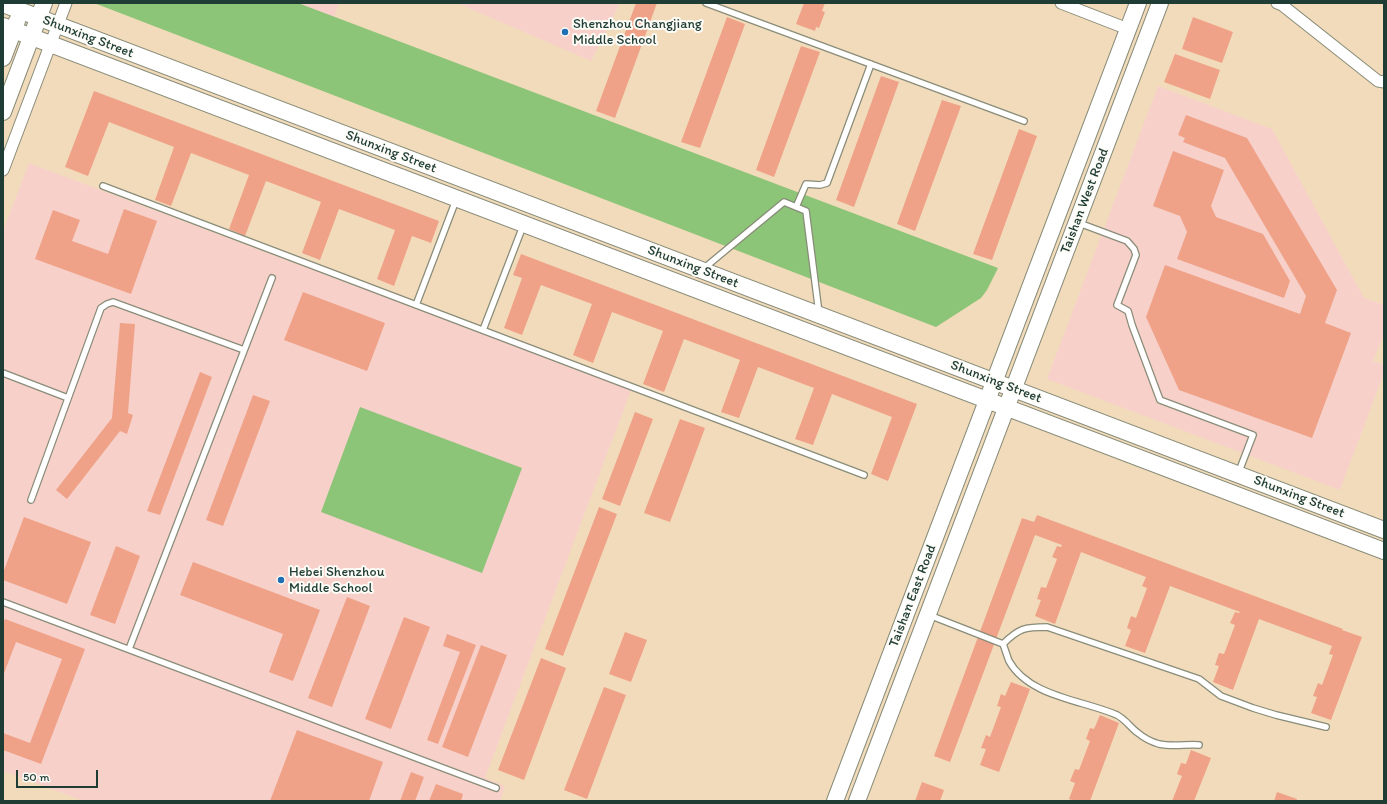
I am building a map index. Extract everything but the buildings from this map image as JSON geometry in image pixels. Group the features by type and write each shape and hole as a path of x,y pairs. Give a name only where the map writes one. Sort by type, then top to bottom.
{"main road":[{"path":"3,112 44,3"},
{"name":"Taishan West Road","path":"991,391 1138,3"},
{"name":"Taishan West Road","path":"1010,398 1160,3"},
{"name":"Shunxing Street","path":"4,5 16,18 35,28 51,44 457,199 1010,398 1238,474 1384,530"},
{"path":"3,58 16,18"},
{"name":"Shunxing Street","path":"35,28 58,25 820,315 991,391"},
{"name":"Taishan East Road","path":"835,801 991,391"},
{"name":"Shunxing Street","path":"1010,398 1384,551"},
{"name":"Taishan East Road","path":"856,801 1010,398"}],"street":[{"path":"3,170 66,3"},
{"path":"1061,3 1128,29"},
{"path":"1277,3 1282,5 1378,80 1384,82"}],"lane":[{"path":"706,3 722,6 1024,121"},
{"path":"796,207 806,184 820,185 827,183 871,64"},
{"path":"103,186 864,475"},
{"path":"416,305 457,199"},
{"path":"701,270 784,202 806,211 820,315"},
{"path":"1076,222 1127,241 1134,249 1136,256 1117,305 1128,311 1160,400 1253,435 1238,474"},
{"path":"483,330 524,224"},
{"path":"128,649 272,278"},
{"path":"31,500 101,308 113,302 244,350"},
{"path":"3,373 68,398"},
{"path":"3,602 496,788"},
{"path":"928,614 1004,644"},
{"path":"1004,644 1013,634 1021,630 1031,627 1047,627 1199,678 1221,696 1253,708 1326,727"},
{"path":"1004,644 1010,662 1022,677 1037,688 1118,716 1138,734 1150,741 1174,746 1190,744 1199,745"}],"shaded area":[{"path":"298,3 339,3 334,17"},
{"name":"Shenzhou Changjiang Middle School","path":"457,3 620,3 591,61"},
{"path":"1158,86 1272,129 1364,298 1384,305 1384,334 1373,361 1384,365 1384,373 1340,490 1047,379"},
{"name":"Hebei Shenzhou Middle School","path":"29,163 631,390 485,778 505,786 500,801 84,801 3,771 3,231"}],"green space":[{"path":"94,3 298,3 998,268 987,290 981,298 936,327"},
{"path":"360,407 522,468 482,573 321,512"}],"place":[{"name":"Shenzhou Changjiang Middle School","path":"565,32"},
{"name":"Hebei Shenzhou Middle School","path":"281,580"}]}
